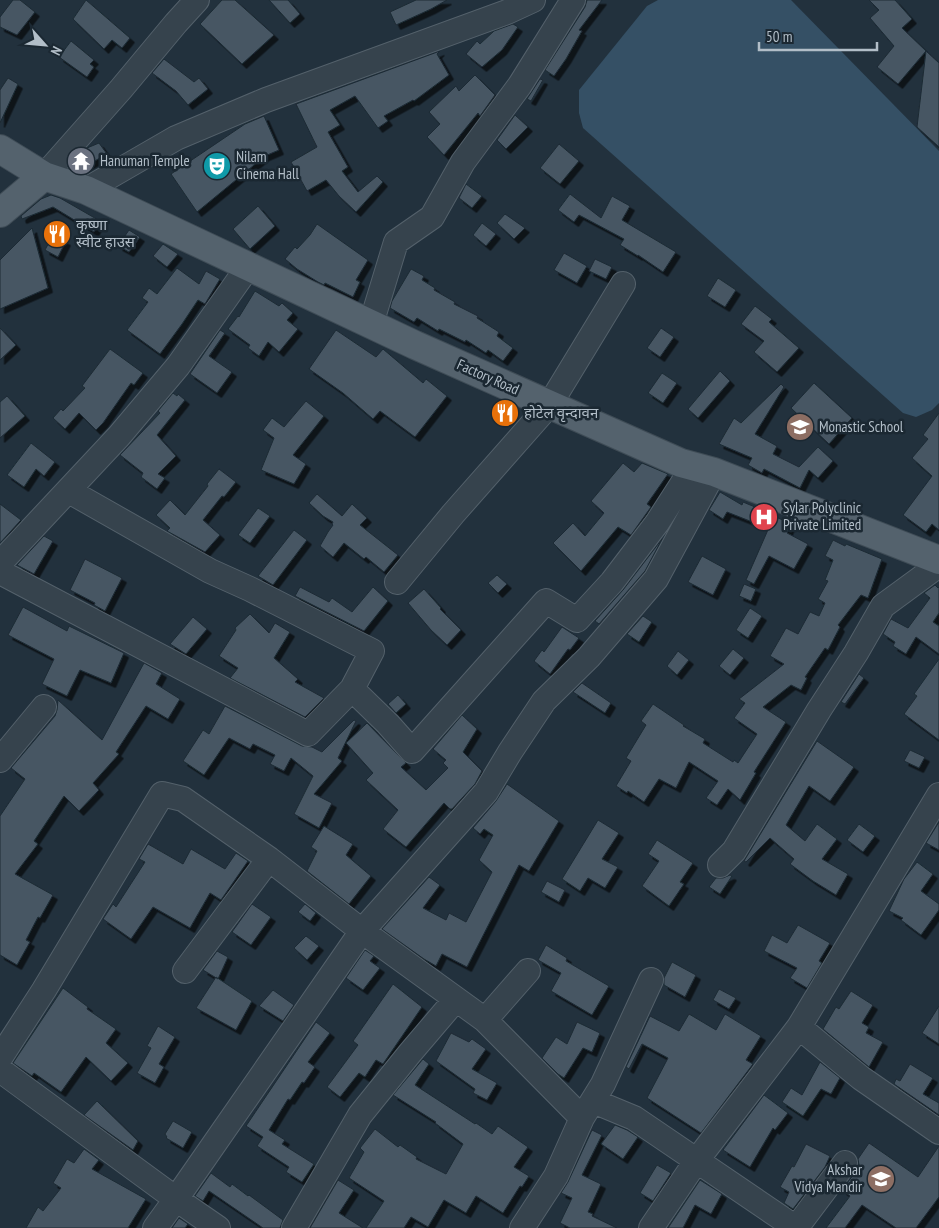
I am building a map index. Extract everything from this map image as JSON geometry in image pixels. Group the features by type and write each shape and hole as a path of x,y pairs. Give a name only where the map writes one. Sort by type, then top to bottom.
{"main road":[{"name":"Factory Road","path":"0,148 44,176 86,190 371,324 550,404 703,469 939,560"},
{"path":"0,213 44,176"}],"street":[{"path":"44,176 198,0"},
{"path":"86,190 176,138 266,100 498,15 533,0"},
{"path":"371,324 396,242 432,217 463,162 520,85 573,0"},
{"path":"0,563 119,436 178,366 248,267"},
{"path":"397,582 453,514 550,404 623,284"},
{"path":"352,689 388,724 412,752 546,601 577,620 612,582 703,469"},
{"path":"156,1228 362,931 486,792 544,700 589,657 656,579 703,469"},
{"path":"0,572 308,734 352,689 372,651 250,589 210,571 69,491"},
{"path":"720,865 734,850 883,606 939,565"},
{"path":"0,760 44,707"},
{"path":"0,1058 44,990 162,794 183,798 269,859 362,931 485,1020 588,1109 634,1118 796,1228 845,1162"},
{"path":"651,1228 697,1160 799,1027 937,803"},
{"path":"185,971 269,859"},
{"path":"485,1020 528,971"},
{"path":"522,1228 556,1176 588,1109 603,1084 651,980"},
{"path":"294,1228 360,1116 456,999"},
{"path":"799,1027 861,1078 939,1132"},
{"path":"0,1070 218,1228"}],"water":[{"path":"658,0 791,0 939,151 939,403 932,410 916,417 903,413 583,128 579,113 579,90 647,6"}],"building":[{"path":"13,0 20,0 35,12 17,35 0,27 0,17"},
{"path":"86,0 130,38 122,48 112,40 104,49 73,19"},
{"path":"222,0 235,0 274,35 242,64 200,24"},
{"path":"269,0 288,0 300,14 290,23"},
{"path":"416,0 447,0 396,25 390,12"},
{"path":"587,0 602,0 579,30 582,31 554,76 545,70 585,7"},
{"path":"869,0 895,0 912,19 902,28 926,51 898,84 877,67 894,46 870,18 879,10"},
{"path":"513,24 518,27 502,50 482,67 466,54 477,41 480,44 494,31"},
{"path":"71,41 94,60 90,64 94,67 87,77 59,57"},
{"path":"440,51 437,54 449,75 414,101 384,116 388,121 378,128 355,96 330,110 340,125 328,132 348,167 342,171 358,192 377,176 383,182 356,212 326,180 307,191 291,162 317,147 296,104"},
{"path":"926,51 939,63 939,147 917,127"},
{"path":"164,59 194,82 199,78 208,89 188,105 176,91 152,73"},
{"path":"475,75 495,95 480,116 478,113 444,155 427,137 440,124 429,112 456,86 459,91"},
{"path":"8,78 18,84 0,123 0,90"},
{"path":"540,79 543,80 531,101 527,99"},
{"path":"515,115 528,127 506,149 497,140"},
{"name":"Nilam Cinema Hall","path":"264,116 279,150 265,156 197,212 171,174 245,124"},
{"name":"Hanuman Temple","path":"99,143 107,154 77,171 69,168 87,148"},
{"path":"559,144 579,161 560,184 540,168"},
{"path":"466,184 482,196 472,208 459,198"},
{"path":"570,194 601,218 612,196 630,206 622,220 676,252 663,272 620,245 624,239 579,215 574,222 558,210"},
{"path":"51,195 60,198 100,221 94,232 53,207 22,219 21,216 41,199"},
{"path":"258,206 275,226 250,249 233,229"},
{"path":"505,214 525,228 514,239 497,223"},
{"path":"482,223 496,234 486,246 473,235"},
{"path":"317,224 368,260 356,280 360,282 353,297 325,283 324,285 318,282 285,259 295,247 297,249 310,235"},
{"path":"32,228 48,288 0,309 0,260"},
{"path":"129,230 140,237 129,252 118,246"},
{"path":"53,235 66,241 58,257 45,250"},
{"path":"163,244 178,254 167,267 153,256"},
{"path":"564,253 587,266 577,283 554,270"},
{"path":"595,259 612,267 606,279 589,271"},
{"path":"177,268 199,284 206,271 220,279 205,304 198,300 160,354 127,330 148,302 142,298 149,288 157,294"},
{"path":"411,269 424,276 422,280 435,288 434,290 455,302 454,304 478,316 477,318 499,332 497,336 513,348 503,361 488,350 486,353 466,340 465,342 439,329 438,331 417,318 414,322 390,308 392,301"},
{"path":"718,278 736,290 725,307 707,296"},
{"path":"255,291 279,306 282,303 293,313 287,320 298,329 279,352 268,342 259,356 248,348 250,345 228,329 239,317"},
{"path":"755,306 772,319 769,322 799,348 777,372 754,352 764,341 741,324"},
{"path":"0,328 16,345 0,360"},
{"path":"661,328 674,337 660,357 647,348"},
{"path":"220,330 225,333 209,356 232,372 217,393 190,374"},
{"path":"336,330 376,357 383,349 423,383 426,379 447,396 415,437 380,411 373,419 343,393 309,369"},
{"path":"110,349 143,373 134,385 131,383 96,430 79,413 65,429 53,418 61,409 63,411 85,388 82,386"},
{"path":"720,371 730,381 698,418 688,409"},
{"path":"662,373 677,383 663,403 648,393"},
{"path":"814,383 852,418 829,444 791,408"},
{"path":"781,384 784,387 755,434 777,446 773,454 799,467 818,447 833,461 818,478 809,470 800,488 764,469 762,473 748,465 752,458 719,444 734,418 741,423"},
{"path":"173,393 177,396 178,394 185,400 157,435 176,456 158,474 165,478 157,489 141,477 143,473 120,455 160,413 158,411"},
{"path":"7,396 25,416 0,438 0,402"},
{"path":"306,401 324,416 293,455 306,464 294,484 261,470 274,438 263,430 272,418 284,427"},
{"path":"939,413 939,530 932,524 926,532 903,515 932,476 912,458 928,439 923,435"},
{"path":"31,443 55,462 44,476 36,469 24,487 7,475"},
{"path":"623,463 634,472 642,463 668,474 647,504 651,507 631,535 618,527 581,571 553,543 573,523 585,536 604,513 591,501"},
{"path":"219,469 236,482 203,520 220,535 205,552 167,531 170,528 156,515 170,500 185,515"},
{"path":"720,492 742,505 743,502 757,508 755,513 768,520 765,527 727,512 723,519 709,510"},
{"path":"317,494 342,516 352,504 367,518 360,525 398,555 384,572 366,557 364,559 344,543 333,557 320,546 333,522 323,516 309,503"},
{"path":"0,504 21,520 0,543"},
{"path":"258,508 270,516 250,543 238,535"},
{"path":"774,516 791,524 787,533 808,544 794,569 769,556 754,584 746,580"},
{"path":"294,530 307,540 273,585 258,576"},
{"path":"44,536 53,541 34,574 17,565"},
{"path":"662,539 645,571 599,624 595,621 623,590"},
{"path":"833,540 882,559 868,598 861,595 838,625 840,627 828,650 825,648 805,677 807,678 801,690 791,685 763,707 786,722 754,772 756,773 740,800 728,789 717,805 706,798 718,781 689,762 676,788 659,779 644,802 628,791 627,793 616,786 631,761 626,758 646,725 641,721 653,704 705,739 703,743 733,762 734,760 738,763 757,734 734,718 745,703 739,699 784,664 770,656 786,628 798,634 810,612 819,616 825,603 818,599 828,581 825,580 833,560 825,556"},
{"path":"702,556 726,569 713,595 688,582"},
{"path":"85,559 122,578 105,611 94,605 95,603 70,590"},
{"path":"497,575 507,584 498,593 488,583"},
{"path":"744,584 756,589 751,601 739,596"},
{"path":"935,585 939,587 939,613 933,622 939,626 939,654 916,637 906,654 893,646 895,642 883,634 891,619 908,628 930,598 924,593"},
{"path":"300,587 329,602 332,598 352,612 373,587 388,601 364,631 295,596"},
{"path":"424,589 440,609 461,630 447,645 431,630 408,603"},
{"path":"23,607 67,631 69,626 124,653 111,683 80,670 67,696 42,684 54,659 8,635"},
{"path":"750,608 762,616 748,638 736,630"},
{"path":"250,614 269,633 275,623 290,632 274,658 298,679 295,682 324,698 305,717 230,678 238,668 219,656 236,630 235,628"},
{"path":"643,616 652,622 639,642 627,634"},
{"path":"193,617 207,629 186,654 170,644"},
{"path":"562,627 579,638 570,650 568,649 550,674 534,661 542,650 544,652"},
{"path":"733,649 744,658 730,675 719,666"},
{"path":"678,651 689,660 677,675 667,666"},
{"path":"939,659 939,740 904,714 917,696 914,694"},
{"path":"144,663 162,673 156,684 180,699 168,719 146,706 116,752 119,754 93,783 99,790 79,811 64,796 34,841 38,844 15,874 53,895 40,918 38,917 26,940 30,942 17,965 0,955 0,816 25,779 11,768 55,716 58,700 102,740"},
{"path":"859,674 864,678 845,704 841,702"},
{"path":"582,683 611,703 605,713 573,692"},
{"path":"398,695 406,704 396,713 388,704"},
{"path":"225,706 302,746 312,747 322,752 354,720 356,721 338,758 342,761 314,794 332,803 319,828 294,814 313,776 291,758 284,771 270,764 275,755 253,744 250,749 229,738 204,775 183,761 203,730 209,734"},
{"path":"462,715 477,729 463,752 482,771 475,784 452,809 444,803 406,847 383,829 398,810 366,780 373,773 346,743 367,723 406,763 401,767 426,790 448,768 443,763 446,760 433,749"},
{"path":"817,741 854,767 830,801 809,786 786,825 805,841 817,824 837,839 822,859 848,874 836,895 790,864 794,859 770,838 746,862 744,861"},
{"path":"910,750 925,757 919,768 904,761"},
{"path":"507,784 559,821 529,871 519,865 467,967 442,954 436,966 382,929 429,877 440,885 423,908 446,920 449,913 466,922 492,872 479,860 493,835 484,829 480,834 473,828 496,801"},
{"path":"598,820 619,833 602,859 618,867 605,888 588,878 580,891 562,879"},
{"path":"939,822 939,850 926,843"},
{"path":"859,824 875,836 863,852 847,840"},
{"path":"324,826 353,844 346,855 371,876 349,904 307,871 317,851 311,847"},
{"path":"657,840 693,863 680,882 684,884 669,906 642,886 659,861 648,854"},
{"path":"148,844 183,864 191,849 225,869 236,853 248,861 221,900 210,893 190,928 153,907 131,939 103,919 113,904 116,907 145,862 139,859"},
{"path":"917,862 933,874 921,891 939,904 939,910 921,935 901,920 903,918 889,911 904,879"},
{"path":"732,876 720,894 709,887 716,878"},
{"path":"547,881 565,890 559,902 541,892"},
{"path":"252,904 271,917 251,945 232,932"},
{"path":"305,904 316,913 310,921 298,912"},
{"path":"798,925 830,943 819,961 822,963 807,988 790,978 797,968 764,951 772,935 787,943"},
{"path":"306,936 319,946 307,960 294,948"},
{"path":"546,945 567,958 566,961 609,986 592,1015 551,991 561,973 538,960"},
{"path":"365,950 374,956 370,961 380,968 363,990 346,978"},
{"path":"217,951 228,957 218,979 203,970"},
{"path":"672,962 696,975 685,997 664,985 664,978"},
{"path":"216,977 252,1001 236,1030 196,1008"},
{"path":"393,984 422,1007 383,1064 376,1060 365,1077 359,1073 340,1097 327,1087 358,1045 353,1041"},
{"path":"63,988 88,1007 87,1009 116,1029 106,1043 128,1063 111,1081 86,1057 61,1092 34,1073 32,1076 13,1063"},
{"path":"719,989 736,998 729,1009 713,1000"},
{"path":"273,990 294,1005 283,1021 259,1006"},
{"path":"851,991 873,1005 862,1023 869,1027 866,1033 883,1042 869,1067 823,1029 836,1007 839,1009"},
{"path":"939,1006 939,1044 922,1033"},
{"path":"689,1014 716,1030 725,1014 761,1036 746,1060 753,1064 701,1133 647,1098 668,1058 642,1044 629,1069 626,1067 650,1016 679,1031"},
{"path":"316,1022 330,1033 308,1062 315,1067 290,1100 288,1099 269,1130 285,1140 282,1144 314,1164 302,1182 286,1172 289,1167 257,1146 263,1137 246,1126"},
{"path":"577,1022 600,1033 592,1052 583,1048 564,1078 542,1058 556,1037 567,1044"},
{"path":"158,1026 175,1037 159,1064 164,1067 155,1083 137,1073 151,1048 147,1046"},
{"path":"451,1033 469,1042 472,1039 486,1049 472,1069 497,1083 487,1100 473,1093 475,1089 436,1061"},
{"path":"423,1059 429,1064 415,1085 492,1134 498,1126 528,1147 514,1167 529,1176 522,1187 520,1186 503,1213 476,1196 466,1213 444,1200 428,1227 411,1217 404,1228 366,1228 384,1201 349,1178 364,1152 360,1148 375,1129 398,1147 400,1145 417,1157 416,1159 446,1174 463,1144 436,1122 393,1095"},
{"path":"820,1062 840,1078 831,1094 821,1089 803,1116 782,1102 791,1088 802,1095"},
{"path":"910,1064 933,1078 923,1094 939,1103 939,1115 894,1084 896,1079 900,1081"},
{"path":"764,1095 788,1113 775,1130 773,1128 750,1167 723,1150"},
{"path":"97,1101 138,1141 133,1150 84,1115"},
{"path":"173,1121 192,1132 183,1148 166,1138 165,1134"},
{"path":"615,1125 638,1137 623,1159 601,1144"},
{"path":"592,1130 602,1135 582,1175 601,1184 588,1212 593,1214 592,1216 617,1228 570,1228 560,1223 572,1198 561,1193"},
{"path":"869,1143 918,1177 939,1146 939,1197 916,1228 896,1228 862,1205 845,1228 826,1228 850,1196 842,1190 856,1171 859,1165 858,1159"},
{"path":"806,1144 830,1156 825,1167 793,1209 784,1203 789,1192 780,1187 792,1166 794,1167"},
{"path":"84,1149 99,1160 92,1169 146,1199 128,1228 26,1228 38,1207 43,1211 61,1188 53,1183 67,1159 74,1163"},
{"path":"657,1165 671,1173 653,1201 640,1193"},
{"path":"211,1173 230,1187 232,1184 249,1195 283,1220 280,1228 263,1228 209,1191 203,1201 195,1196"},
{"path":"338,1180 354,1190 339,1213 363,1228 310,1228"},
{"path":"700,1180 722,1194 711,1214 695,1205 683,1228 668,1228"},
{"path":"179,1218 188,1224 185,1228 172,1228"}],"place":[{"name":"Hanuman Temple","path":"81,161"},
{"name":"Nilam Cinema Hall","path":"217,166"},
{"name":"कृष्णा स्वीट हाउस","path":"57,234"},
{"name":"होटेल वृन्दावन","path":"505,413"},
{"name":"Monastic School","path":"800,427"},
{"name":"Sylar Polyclinic Private Limited","path":"764,517"},
{"name":"Akshar Vidya Mandir","path":"881,1179"}]}
